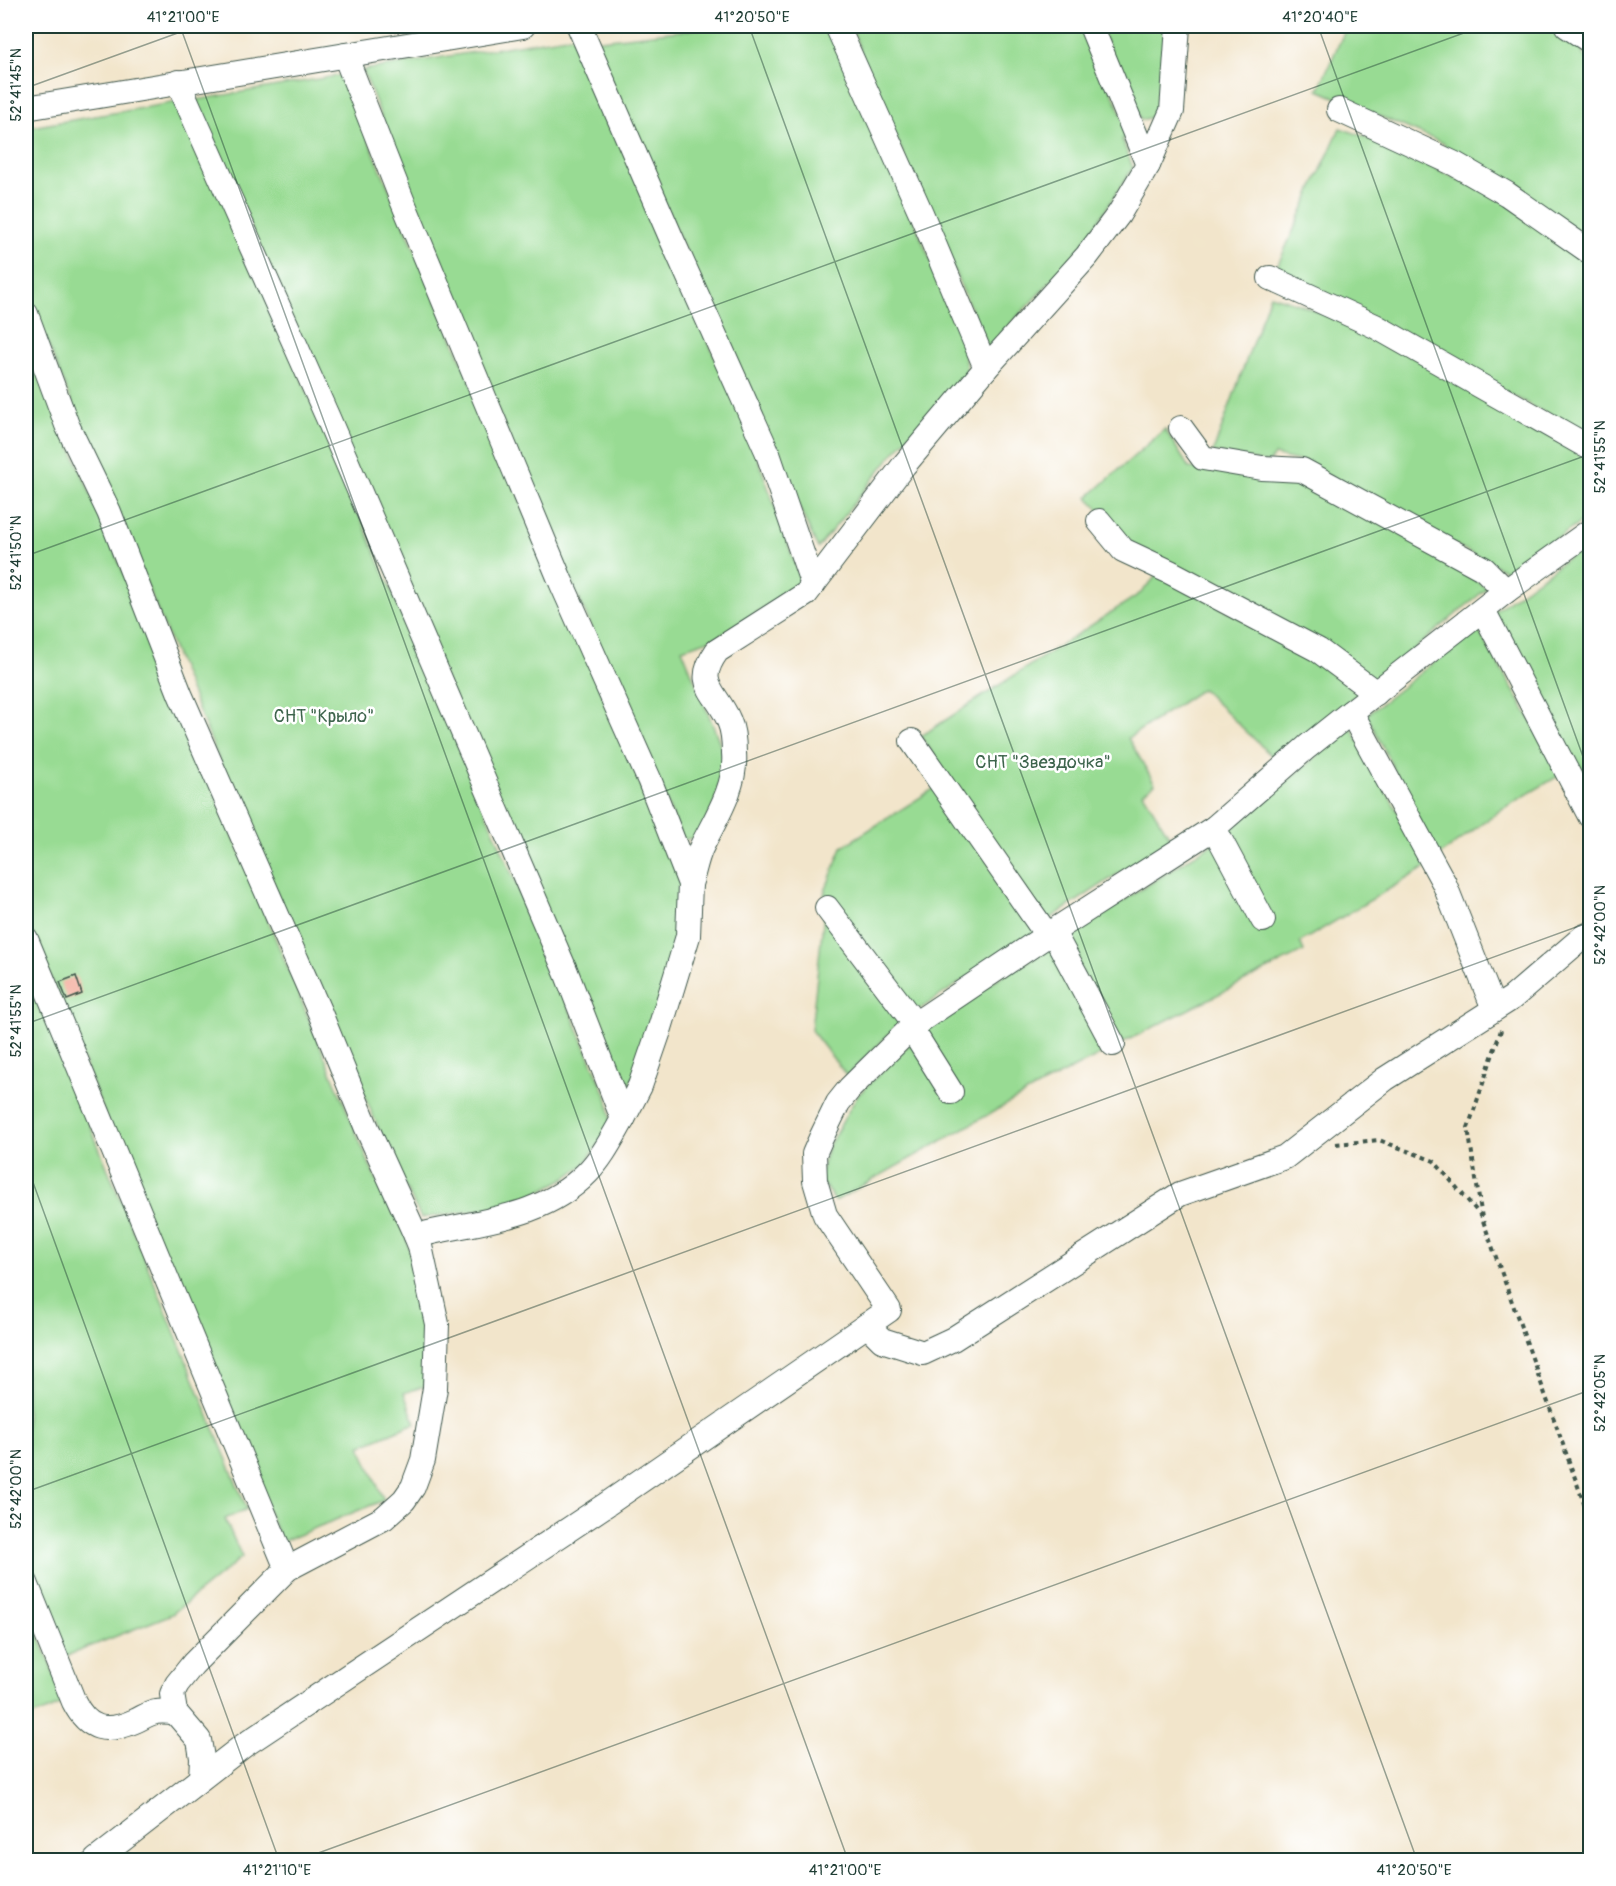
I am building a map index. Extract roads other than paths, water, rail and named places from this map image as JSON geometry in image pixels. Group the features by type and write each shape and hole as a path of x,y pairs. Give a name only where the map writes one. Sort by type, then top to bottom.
{"street":[{"path":"26,108 523,26"},
{"path":"579,26 767,452 813,585"},
{"path":"837,26 934,243 986,368"},
{"path":"1091,26 1148,165"},
{"path":"416,1236 513,1216 545,1203 571,1187 602,1156 640,1086 660,1028 688,936 690,884 700,851 716,823 732,776 735,755 730,724 705,678 707,665 717,651 806,594 904,465 986,368 1087,256 1119,214 1148,165 1172,111 1178,26"},
{"path":"1567,26 1590,41"},
{"path":"345,55 402,200 556,571 648,779 690,884"},
{"path":"178,82 333,429 561,961 624,1119"},
{"path":"1339,110 1455,164 1507,194 1590,252"},
{"path":"1270,278 1375,326 1590,448"},
{"path":"26,314 67,426 109,512 180,694 320,1013 366,1126 416,1236 437,1324 435,1388 423,1460 413,1487 404,1500 384,1518 287,1569 193,1664 177,1684 172,1694 175,1712 199,1740 202,1758 201,1778"},
{"path":"1181,428 1203,458 1262,468 1302,470 1484,569 1506,591"},
{"path":"1099,521 1123,550 1170,572 1318,650 1376,693"},
{"path":"96,1860 243,1746 607,1504 889,1310 825,1215 815,1181 814,1154 838,1103 850,1088 913,1026 1050,933 1214,828 1351,712 1506,591 1590,531"},
{"path":"1483,610 1590,816"},
{"path":"1351,712 1444,882 1503,1004"},
{"path":"912,741 1050,933 1113,1044"},
{"path":"1214,828 1263,920"},
{"path":"826,908 913,1026 951,1092"},
{"path":"867,1325 882,1340 923,1353 953,1339 1180,1194 1285,1157 1385,1079 1503,1004 1583,937 1590,934"},
{"path":"26,939 287,1569"},
{"path":"26,1583 80,1715 92,1726 104,1729 122,1727 156,1712 175,1712"},
{"path":"199,1740 220,1746 243,1746"}],"park label":[{"name":"СНТ \"Крыло\"","path":"324,716"},
{"name":"СНТ \"Звездочка\"","path":"1043,762"}]}
